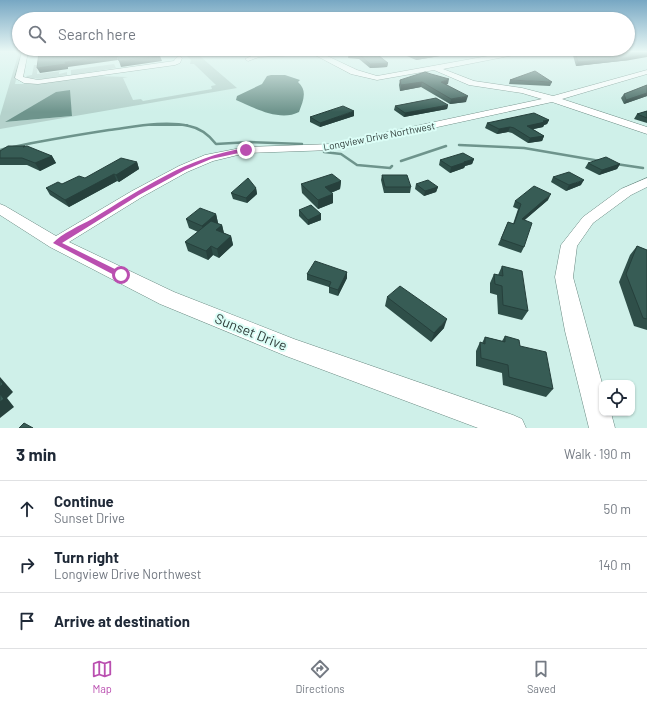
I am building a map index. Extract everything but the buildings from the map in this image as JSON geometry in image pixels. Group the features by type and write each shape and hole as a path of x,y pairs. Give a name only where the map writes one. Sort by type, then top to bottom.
{"street":[{"path":"20,72 19,78 22,80 38,82 111,72"},
{"path":"356,72 369,77 383,78 414,72"},
{"path":"445,72 472,83 522,91 554,99 647,131"},
{"name":"Longview Drive Northwest","path":"56,243 137,194 183,169 209,158 231,152 246,150 332,147 554,99 647,72"},
{"path":"87,75 132,75"},
{"path":"602,428 576,331 564,277 569,245 588,220 626,192 647,182"},
{"name":"Sunset Drive","path":"0,209 56,243 167,298 294,349 513,428"}],"shaded area":[{"path":"13,72 18,72 15,84 38,84 97,76 128,77 123,78 133,100 141,99 143,101 212,89 211,86 216,85 202,72 218,72 237,88 0,129 0,116","holes":["69,90 72,116 6,122"]},
{"path":"33,72 37,72 37,74 59,72 59,74 67,72 67,75 44,79 28,78 26,76 32,75"},
{"path":"71,72 90,72 71,75"},
{"path":"285,75 300,80 298,82 303,89 304,96 299,112 292,115 275,115 236,100 237,96 262,84 267,76"},
{"path":"70,90 72,116 5,122 56,92"}],"waterway":[{"path":"13,147 109,130 159,124 184,125"},
{"path":"150,125 184,125"},
{"path":"184,125 201,130 216,144 250,142 302,144"},
{"path":"459,145 524,148 600,161"},
{"path":"401,161 446,146"},
{"path":"0,150 7,148"},
{"path":"324,152 341,154 357,165 390,168 392,166"},
{"path":"616,164 643,168"}],"route":[{"path":"121,275 56,243 137,194 183,169 209,158 231,152 246,150"}]}
